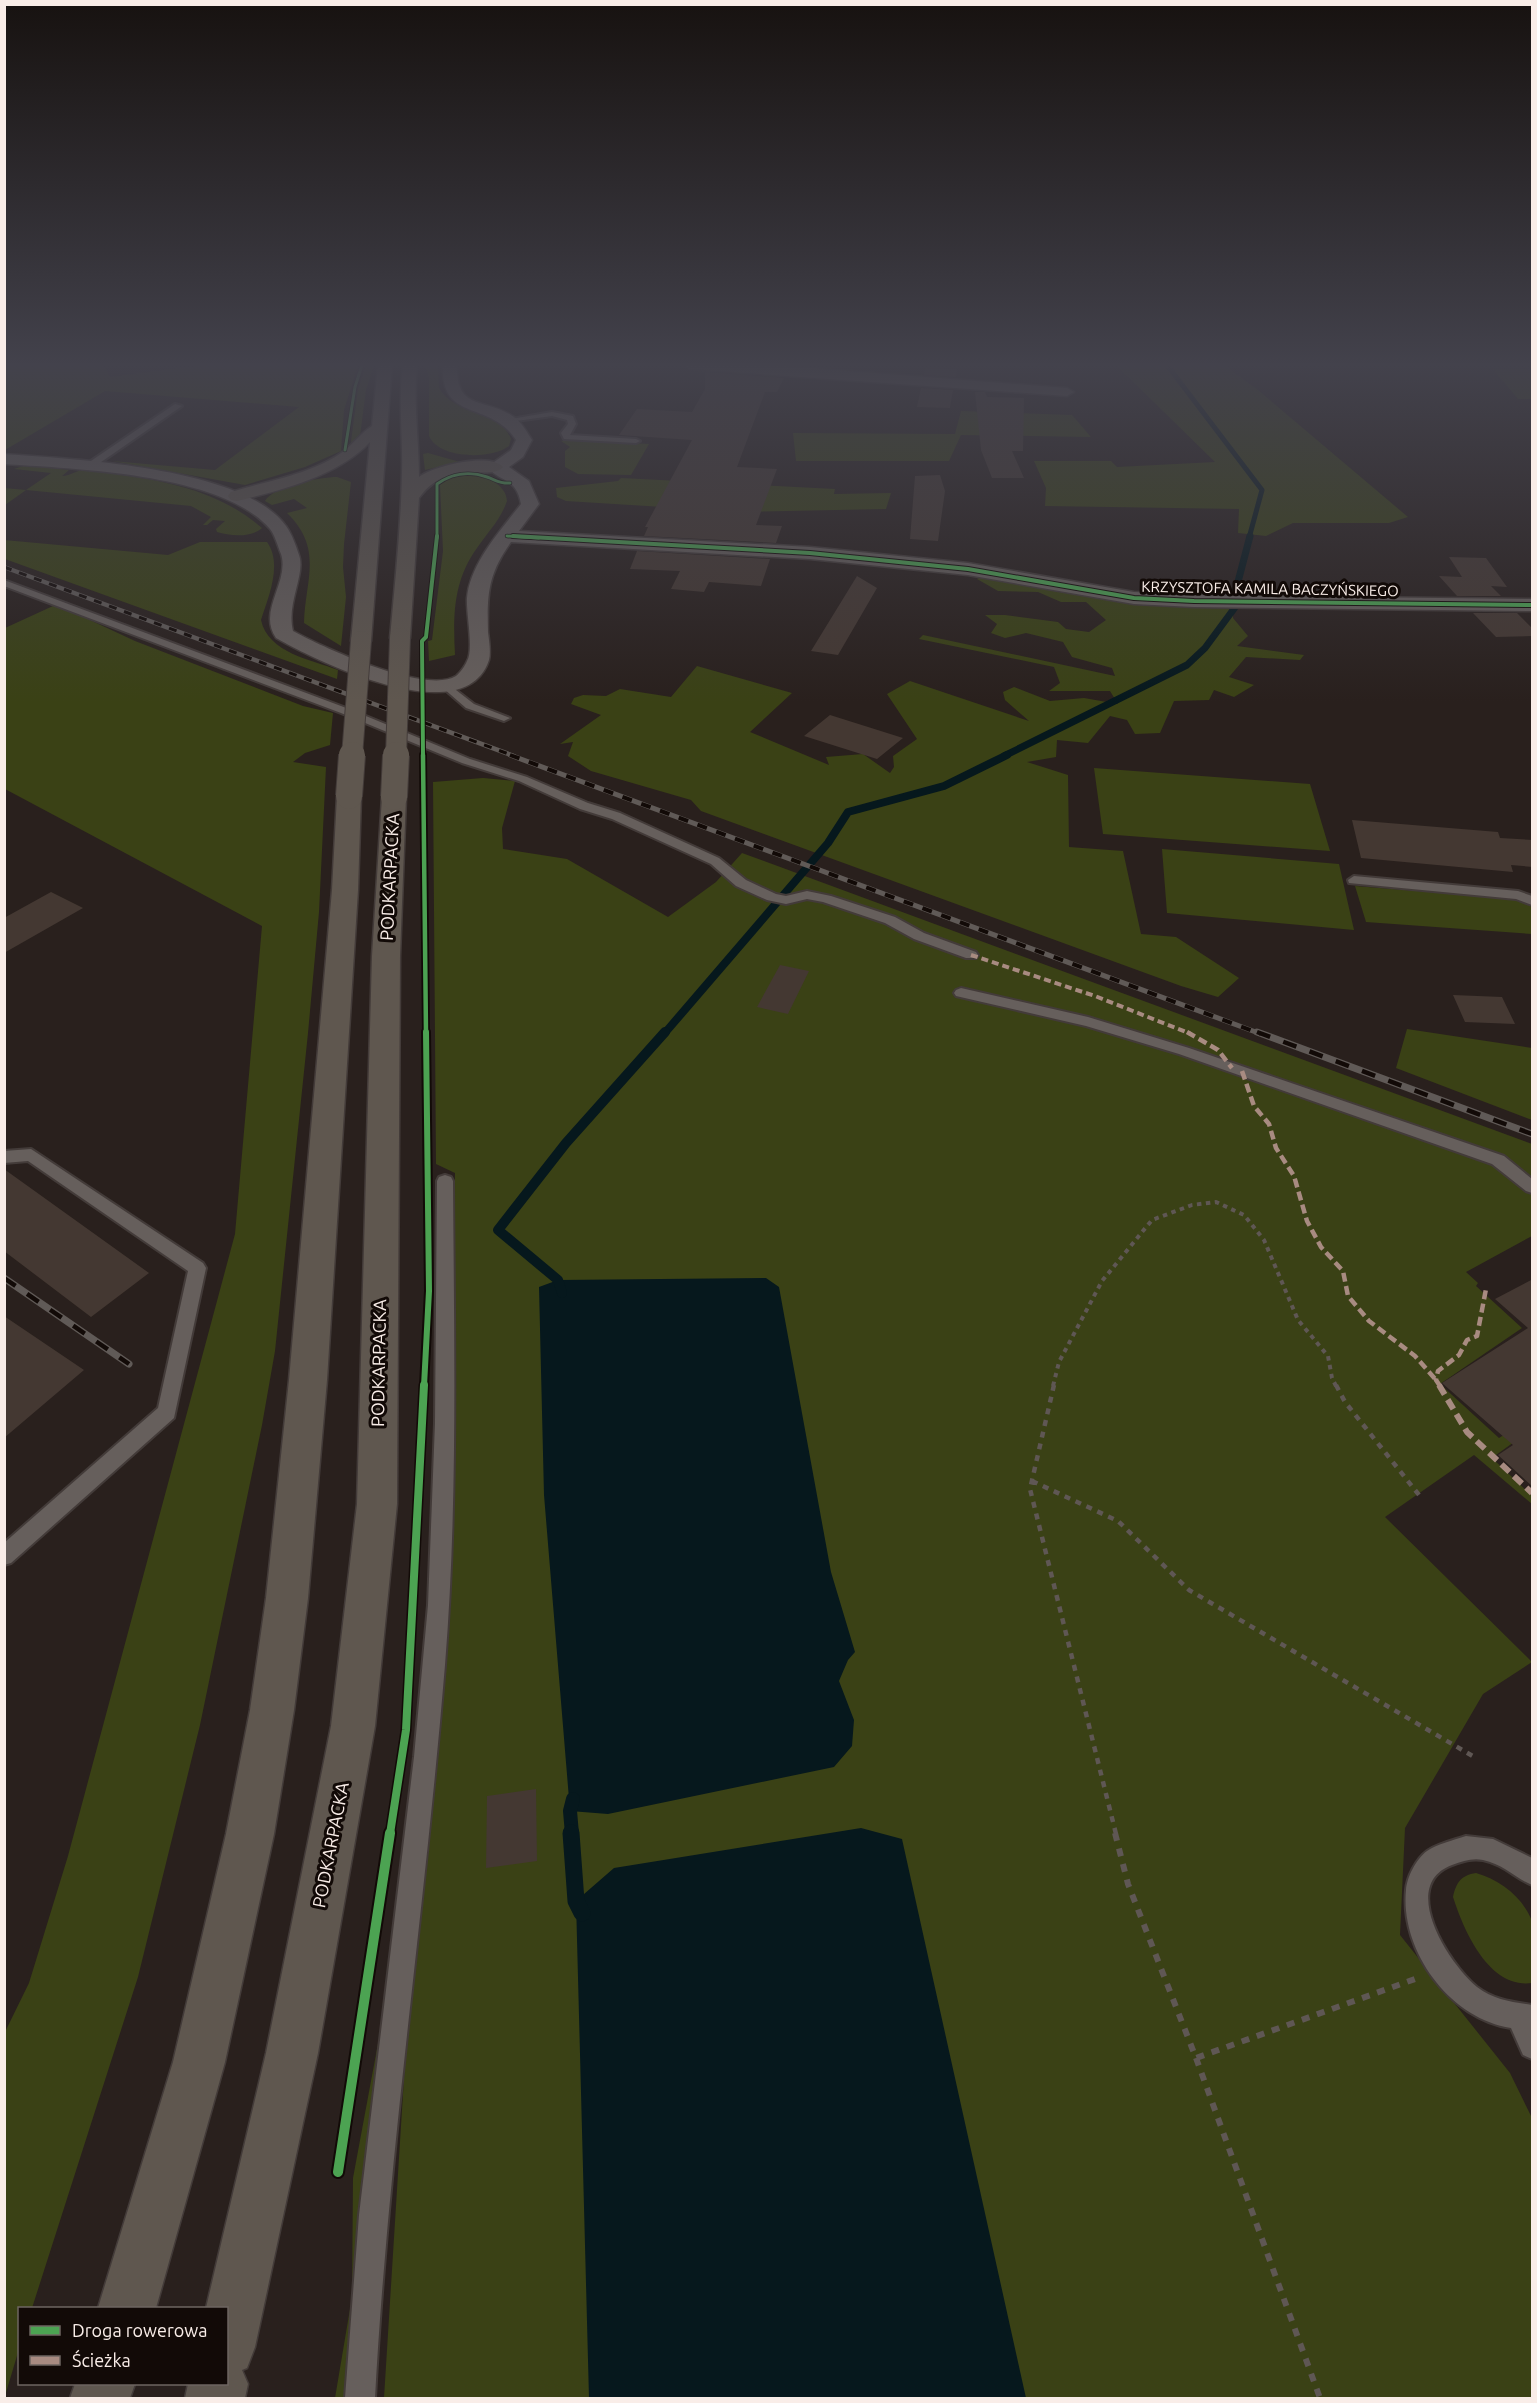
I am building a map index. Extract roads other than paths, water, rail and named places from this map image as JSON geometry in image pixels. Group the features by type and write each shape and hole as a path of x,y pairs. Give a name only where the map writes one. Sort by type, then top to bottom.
{"main road":[{"path":"237,496 298,477"},
{"path":"127,2307 199,2062 250,1834 272,1710 287,1598 308,1391 345,890 348,796 368,535 364,477"},
{"name":"PODKARPACKA","path":"228,2338 292,2053 354,1714 377,1504 386,968 400,638 410,522 410,477"},
{"path":"409,500 427,477"}],"street":[{"path":"169,477 237,496 273,521 286,543 291,558 280,614 283,633 318,653 403,682 447,686 465,680 480,659 477,596 484,573 530,504 529,494 520,481 514,477"},
{"name":"KRZYSZTOFA KAMILA BACZYŃSKIEGO","path":"507,536 799,552 867,558 968,569 1134,598 1194,601 1533,605"}],"lane":[{"path":"4,583 345,711 466,760 523,779 584,806 616,816 715,861 741,883 779,898 807,895 826,899 890,920 919,936 971,955"},
{"path":"447,686 470,706 504,718"},
{"path":"1354,880 1518,895 1533,901"},
{"path":"960,993 1088,1022 1184,1051 1498,1160 1533,1187"},
{"path":"4,1157 31,1155 197,1268 167,1412 4,1556"},
{"path":"360,2398 381,2131 420,1805 436,1628 443,1527 445,1181"},
{"path":"1533,1873 1501,1853 1473,1847 1452,1850 1435,1859 1423,1875 1416,1895 1418,1920 1426,1945 1441,1969 1464,1994 1492,2011 1526,2018 1533,2046"}],"waterway":[{"path":"1249,538 1262,490 1252,477"},
{"path":"1234,597 1250,536"},
{"path":"1004,756 1187,665 1205,648 1236,606"},
{"path":"664,1034 828,843 848,812 944,786 1007,755"},
{"path":"562,1293 558,1280 498,1230 566,1143 665,1032"},
{"path":"572,1834 570,1811 573,1799"},
{"path":"571,1833 576,1901 582,1913"}],"railway":[{"path":"4,567 514,756"},
{"path":"510,755 1261,1034"},
{"path":"1257,1032 1532,1134"},
{"path":"4,1278 129,1364"}]}
